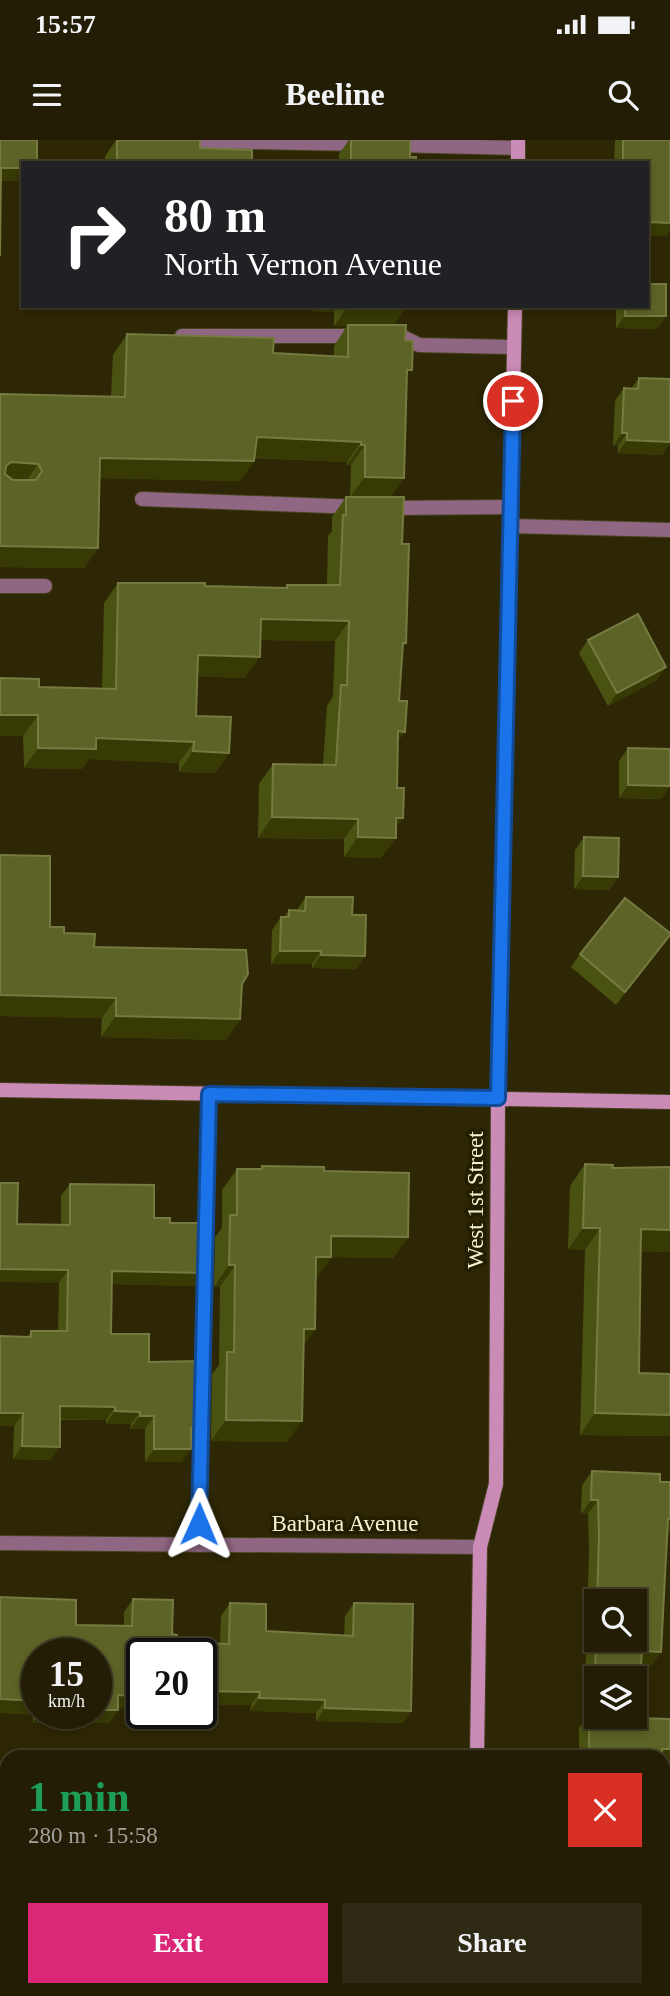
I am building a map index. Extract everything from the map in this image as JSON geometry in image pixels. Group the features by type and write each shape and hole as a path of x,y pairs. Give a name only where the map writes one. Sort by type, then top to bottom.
{"street":[{"path":"203,141 518,150"},
{"name":"West 1st Street","path":"477,1750 480,1547 496,1484 498,1098 515,308"},
{"path":"166,336 394,336 403,337 419,345 514,347"},
{"path":"142,499 386,508 510,507"},
{"path":"510,526 670,530"},
{"path":"0,586 44,586"},
{"path":"0,1090 670,1102"},
{"path":"199,1545 209,1094"},
{"name":"Barbara Avenue","path":"0,1543 480,1547"}],"building":[{"path":"0,140 37,140 37,161 21,161 21,168 1,168 0,256"},
{"path":"117,140 200,140 200,148 252,150 252,161 117,161"},
{"path":"351,140 410,140 410,157 416,157 416,161 351,161"},
{"path":"623,140 670,140 670,223 649,222 649,161 623,161"},
{"path":"649,284 666,284 666,316 625,316 625,308 649,308"},
{"path":"346,308 405,308 405,309"},
{"path":"348,325 406,325 405,340 413,341 412,370 407,370 404,478 365,477 365,445 361,445 361,442 257,437 254,461 100,458 98,548 0,546 0,394 125,397 127,334 274,338 273,353 348,357","holes":["11,462 38,464 42,471 36,480 13,480 5,474 6,466"]},
{"path":"639,378 670,379 670,442 627,440 627,433 622,433 624,388 638,389"},
{"path":"346,497 404,497 402,544 409,544 406,643 403,643 399,701 407,701 405,732 398,731 397,788 404,788 403,818 396,818 396,838 358,837 358,819 272,817 273,764 336,765 341,685 347,685 349,621 261,619 260,657 198,655 196,716 231,717 229,753 193,751 194,742 96,738 96,749 38,748 38,715 0,715 0,678 39,679 39,687 116,689 118,583 205,583 205,586 287,588 287,585 340,585"},
{"path":"638,614 666,667 617,693 588,640"},
{"path":"628,748 670,749 670,786 628,785"},
{"path":"584,837 619,838 618,877 583,876"},
{"path":"0,855 50,856 50,927 64,927 64,933 95,934 94,947 246,950 248,974 242,984 240,1019 116,1016 116,998 0,995"},
{"path":"306,897 353,897 352,915 366,915 365,956 321,955 321,951 280,951 281,917 289,917 289,910 305,911"},
{"path":"625,898 670,935 625,992 580,954"},
{"path":"585,1164 613,1165 612,1168 670,1167 670,1230 641,1229 639,1373 670,1374 670,1415 595,1413 600,1228 583,1228"},
{"path":"262,1166 409,1173 408,1237 331,1236 331,1257 316,1257 315,1329 304,1329 302,1421 226,1420 227,1352 234,1352 235,1265 229,1265 230,1215 237,1215 237,1169 262,1169"},
{"path":"0,1183 18,1183 17,1224 70,1225 70,1184 154,1185 154,1218 170,1218 170,1223 205,1223 204,1273 112,1271 111,1334 149,1334 149,1362 202,1361 201,1428 191,1428 191,1449 154,1449 154,1416 140,1416 140,1412 115,1411 115,1407 60,1406 60,1447 22,1446 23,1413 0,1413 0,1336 31,1337 31,1331 67,1331 68,1270 0,1269"},
{"path":"592,1471 660,1474 660,1482 670,1482 661,1652 647,1651 647,1589 597,1589 598,1500 591,1500"},
{"path":"0,1597 76,1600 76,1625 132,1626 133,1599 173,1600 172,1634 177,1635 177,1638 126,1638 126,1695 118,1695 118,1710 112,1710 112,1638 21,1638 21,1700 0,1699"},
{"path":"230,1603 266,1604 266,1631 353,1636 354,1603 413,1604 411,1711 325,1708 325,1700 259,1698 260,1692 217,1691 217,1644 229,1644"},
{"path":"596,1652 642,1652 641,1666 595,1666"},
{"path":"647,1718 670,1719 670,1749 590,1750 589,1729 647,1729"}],"route":[{"path":"199,1524 209,1094 498,1098 513,401"}]}
